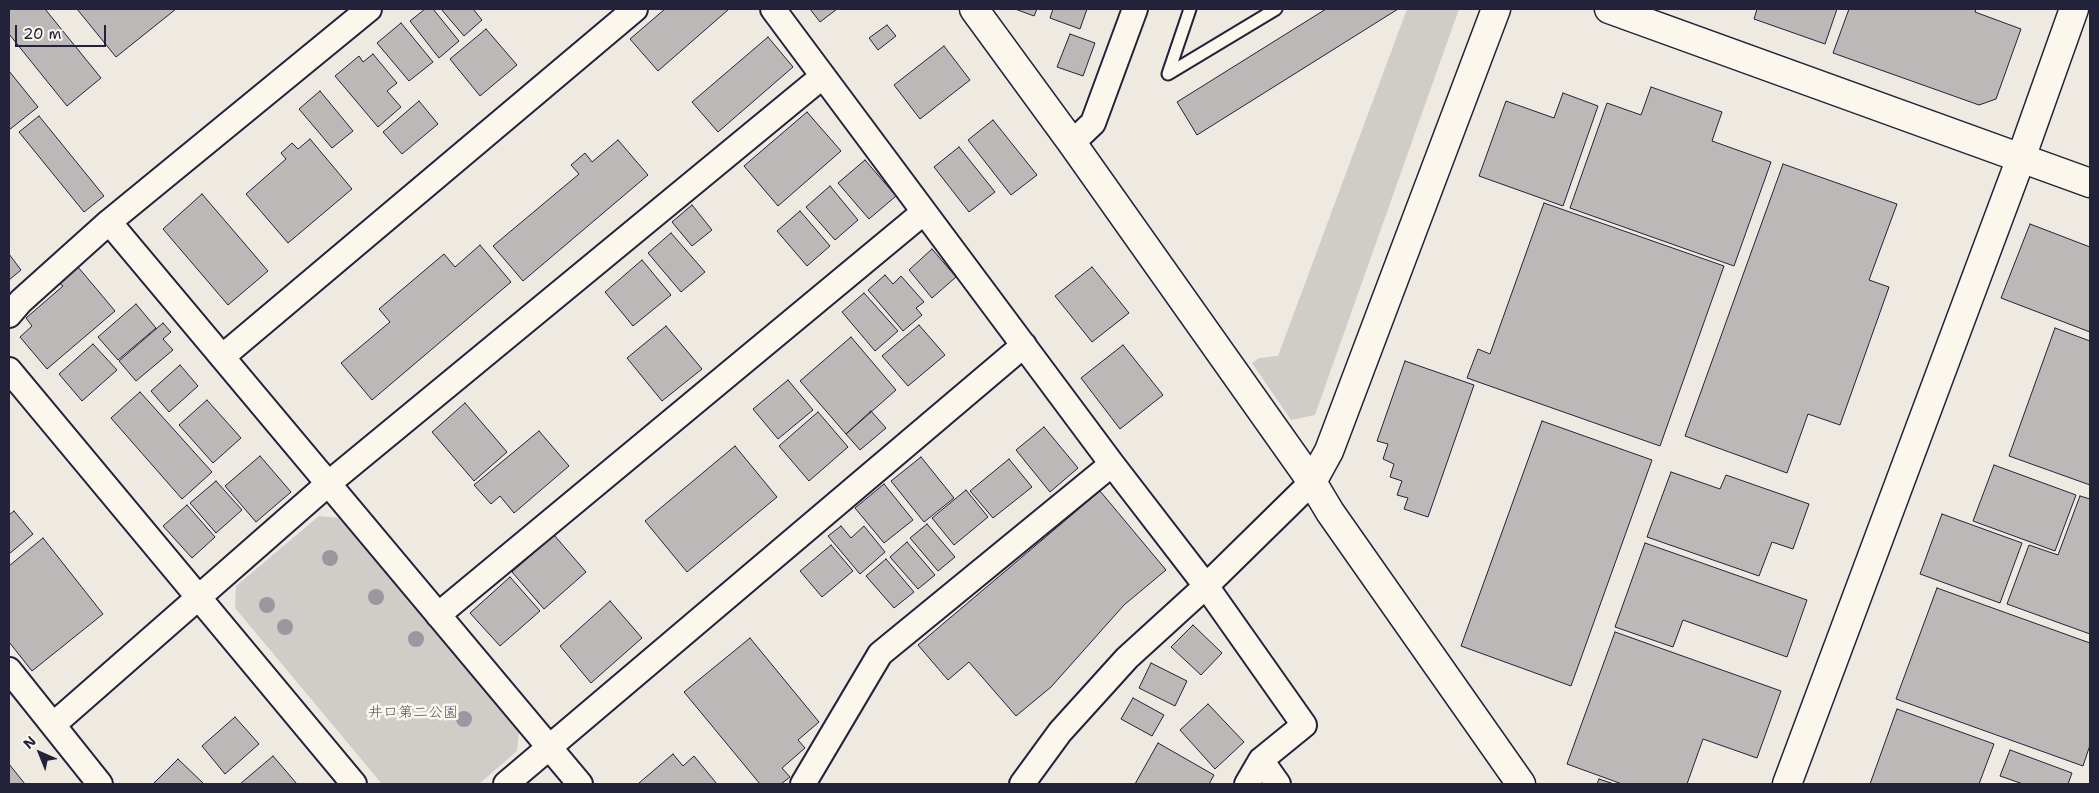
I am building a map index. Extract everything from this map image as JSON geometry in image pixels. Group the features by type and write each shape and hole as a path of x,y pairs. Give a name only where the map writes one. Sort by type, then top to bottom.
{"street":[{"path":"9,315 21,301 109,222 368,9"},
{"path":"222,357 636,9"},
{"path":"773,9 1112,464 1206,586 1304,725 1261,760 1247,784"},
{"path":"974,9 1072,143 1312,482 1330,512 1521,784"},
{"path":"1072,143 1093,123 1135,9"},
{"path":"1022,784 1060,732 1127,658 1206,586 1312,482 1329,451 1496,9"},
{"path":"1609,9 2090,183"},
{"path":"1787,784 2074,9"},
{"path":"53,725 329,483 823,76"},
{"path":"438,615 924,212"},
{"path":"109,222 580,784"},
{"path":"506,784 1024,345"},
{"path":"9,370 354,784"},
{"path":"803,784 880,654 1112,464"},
{"path":"9,670 100,784"},
{"path":"1261,760 1278,784"}],"lane":[{"path":"1190,9 1168,74 1276,9"}],"green space":[{"path":"1407,9 1459,9 1315,415 1291,420 1252,363 1259,358 1278,356"},
{"name":"井口第二公園","path":"319,516 339,518 519,730 517,751 479,784 382,784 235,608 236,586"}],"building":[{"path":"9,9 45,9 101,78 67,106 9,34"},
{"path":"77,9 176,9 116,57"},
{"path":"425,9 433,9 459,41 439,58 410,21"},
{"path":"441,9 473,9 482,20 464,36"},
{"path":"665,9 729,9 658,71 630,39"},
{"path":"810,9 837,9 820,22"},
{"path":"1015,9 1037,9 1034,16"},
{"path":"1053,9 1087,9 1080,29 1050,18"},
{"path":"1326,9 1398,9 1197,135 1177,102"},
{"path":"1757,9 1837,9 1825,44 1754,19"},
{"path":"1849,9 1976,9 1975,12 2021,29 1996,99 1979,105 1833,53"},
{"path":"401,23 433,62 409,81 377,43"},
{"path":"887,25 896,36 878,50 869,38"},
{"path":"486,29 517,65 480,96 450,59"},
{"path":"1070,34 1095,43 1083,76 1057,67"},
{"path":"768,37 793,67 718,132 692,102"},
{"path":"944,46 970,80 920,119 894,85"},
{"path":"373,54 397,83 387,91 401,107 378,127 335,76 359,56 363,62"},
{"path":"9,71 38,107 9,130"},
{"path":"1651,87 1722,112 1712,141 1771,162 1734,266 1570,208 1607,103 1641,115"},
{"path":"320,91 353,131 332,148 299,109"},
{"path":"1563,93 1598,106 1563,206 1479,176 1506,101 1554,118"},
{"path":"419,101 438,124 402,154 383,132"},
{"path":"807,112 841,151 778,206 744,166"},
{"path":"39,116 104,196 84,212 19,132"},
{"path":"993,120 1037,175 1011,195 968,140"},
{"path":"310,139 352,189 288,243 246,194 286,159 281,153 292,143 298,149"},
{"path":"618,140 648,175 523,281 493,246 579,174 571,165 585,153 592,162"},
{"path":"959,147 995,192 969,212 934,167"},
{"path":"865,160 896,196 869,219 838,183"},
{"path":"1783,164 1897,204 1869,280 1889,287 1840,425 1808,414 1787,473 1685,436"},
{"path":"830,186 858,220 835,240 806,207"},
{"path":"202,194 268,271 228,305 163,229"},
{"path":"1544,203 1724,266 1660,446 1467,378 1478,349 1490,354"},
{"path":"692,205 712,230 692,246 672,222"},
{"path":"800,211 830,246 807,266 777,231"},
{"path":"2030,224 2090,247 2090,332 2001,298"},
{"path":"671,233 705,272 681,292 648,253"},
{"path":"480,245 511,282 372,400 341,363 390,322 379,309 444,254 455,267"},
{"path":"932,249 956,277 932,298 909,270"},
{"path":"9,254 21,270 9,280"},
{"path":"642,260 671,295 633,326 605,292"},
{"path":"78,267 115,311 47,369 20,337 32,326 26,318 63,286 59,283"},
{"path":"1092,267 1129,313 1092,342 1055,296"},
{"path":"885,275 893,284 901,276 924,302 916,308 922,315 903,331 868,290"},
{"path":"864,293 898,331 875,351 842,312"},
{"path":"136,304 156,328 118,360 98,337"},
{"path":"163,323 171,332 163,339 173,350 136,381 119,361"},
{"path":"919,325 945,355 908,386 882,356"},
{"path":"666,326 702,369 662,401 627,358"},
{"path":"2055,328 2090,341 2090,485 2009,456"},
{"path":"851,337 896,390 846,434 800,381"},
{"path":"93,344 117,370 82,401 59,374"},
{"path":"1123,345 1163,395 1120,429 1081,378"},
{"path":"1405,361 1474,385 1428,517 1404,509 1408,498 1397,495 1402,481 1390,477 1394,464 1383,459 1388,444 1377,441"},
{"path":"180,365 198,386 169,412 151,391"},
{"path":"788,380 813,410 778,439 753,409"},
{"path":"140,392 212,472 182,499 111,418"},
{"path":"207,400 241,438 213,463 179,425"},
{"path":"465,403 507,452 474,481 432,432"},
{"path":"871,411 886,428 860,450 846,434"},
{"path":"818,412 848,447 809,481 779,446"},
{"path":"1542,421 1652,460 1571,686 1461,646"},
{"path":"1044,427 1078,468 1050,492 1016,450"},
{"path":"539,431 569,466 514,513 500,496 491,504 474,485"},
{"path":"735,446 777,497 687,572 645,521"},
{"path":"260,456 291,492 256,522 225,486"},
{"path":"921,457 954,498 924,522 891,481"},
{"path":"1009,459 1032,487 993,518 970,491"},
{"path":"1994,465 2076,495 2055,551 1973,521"},
{"path":"1671,472 1720,489 1726,475 1809,504 1793,549 1772,542 1759,576 1647,537"},
{"path":"216,481 242,510 216,533 190,503"},
{"path":"884,484 913,520 884,543 855,508"},
{"path":"966,490 988,517 954,545 932,518"},
{"path":"1100,491 1166,570 1124,605 1051,687 1016,716 969,662 948,680 918,645"},
{"path":"2080,496 2090,499 2090,634 2007,604 2029,545 2058,555"},
{"path":"187,505 215,537 192,558 163,526"},
{"path":"14,511 33,534 9,554 9,515"},
{"path":"1942,514 2022,543 2000,603 1920,574"},
{"path":"927,524 955,557 938,571 910,538"},
{"path":"841,526 851,538 864,526 885,552 860,574 828,536"},
{"path":"554,535 586,572 544,609 512,572"},
{"path":"43,538 103,614 32,671 9,642 9,566"},
{"path":"907,542 935,575 918,589 890,557"},
{"path":"1645,543 1807,600 1787,657 1683,620 1673,647 1615,627"},
{"path":"831,545 853,571 822,597 800,571"},
{"path":"886,559 914,592 894,608 866,576"},
{"path":"510,577 540,611 500,646 470,613"},
{"path":"1937,588 2090,643 2090,745 2083,766 1896,699"},
{"path":"610,601 642,638 591,683 560,646"},
{"path":"1193,625 1222,653 1201,675 1171,647"},
{"path":"1615,632 1781,691 1757,758 1703,739 1687,784 1622,784 1567,764"},
{"path":"750,638 819,722 798,740 805,748 782,768 790,777 781,784 760,784 684,692"},
{"path":"1151,663 1187,681 1175,706 1139,688"},
{"path":"1133,698 1164,715 1152,736 1121,719"},
{"path":"1208,704 1244,742 1215,769 1180,730"},
{"path":"1897,709 1994,744 1979,784 1870,784"},
{"path":"235,717 259,744 225,774 202,746"},
{"path":"1158,743 1214,775 1209,784 1135,784"},
{"path":"2010,750 2072,773 2068,784 2023,784 2000,776"},
{"path":"673,754 683,766 694,756 717,784 639,783"},
{"path":"273,756 297,784 240,784"},
{"path":"178,759 204,784 153,784"},
{"path":"9,764 25,784 9,784"},
{"path":"1599,779 1614,784 1597,784"}]}
